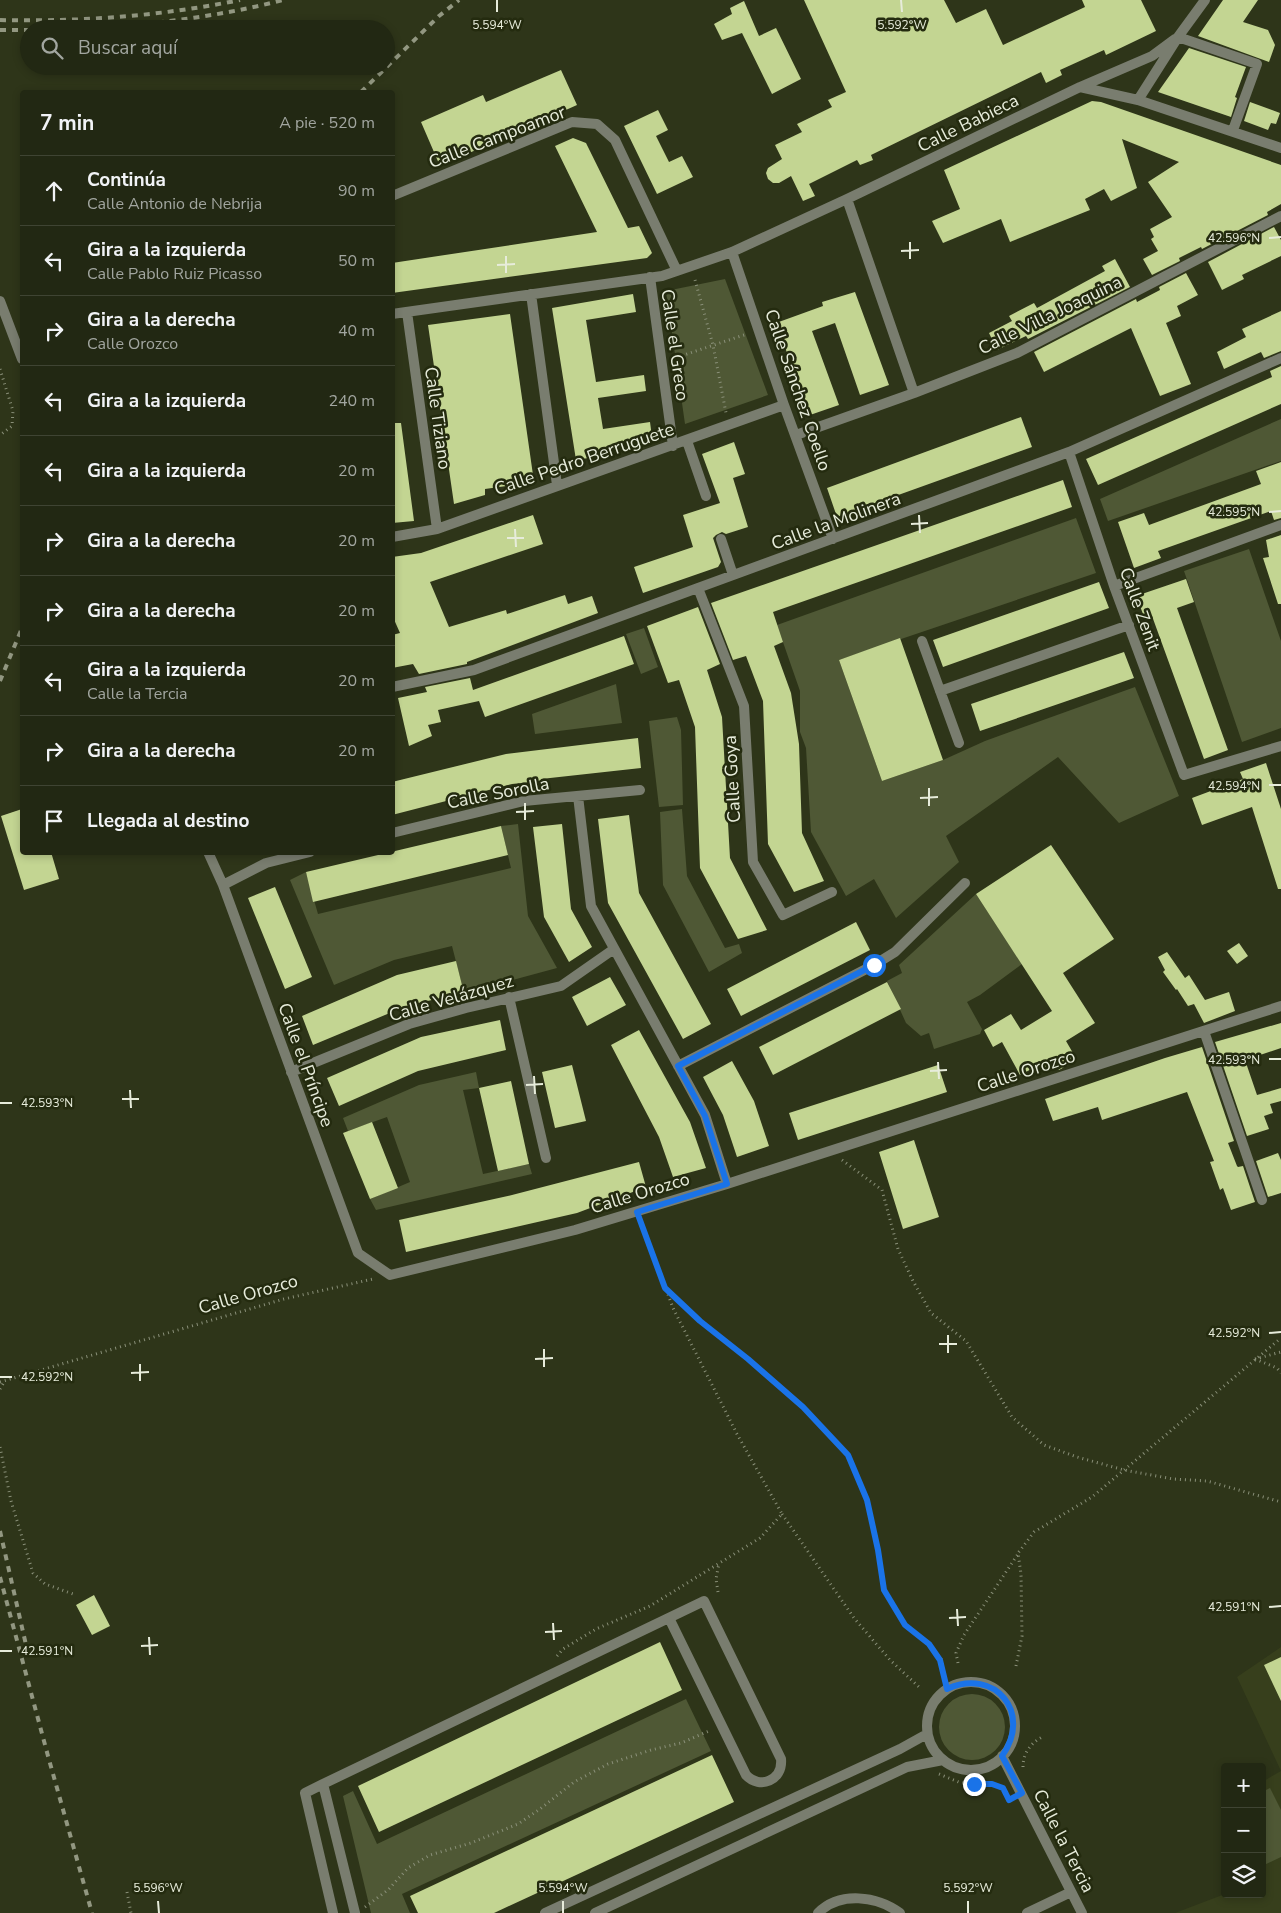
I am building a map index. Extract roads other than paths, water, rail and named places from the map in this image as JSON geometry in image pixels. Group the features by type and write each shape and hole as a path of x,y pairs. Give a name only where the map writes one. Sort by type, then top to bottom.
{"street":[{"path":"1138,100 1178,37 1205,0"},
{"path":"1178,37 1257,64 1233,130"},
{"name":"Calle Babieca","path":"395,314 650,278 732,252 1080,87 1152,56 1178,37"},
{"path":"1080,87 1138,100 1233,130 1281,148"},
{"name":"Calle Campoamor","path":"395,195 572,122 597,124 615,140 677,270"},
{"path":"847,199 914,393"},
{"name":"Calle Villa Joaquina","path":"796,435 914,393 1017,353 1281,216"},
{"name":"Calle Sánchez Coello","path":"732,252 784,405 833,539"},
{"name":"Calle el Greco","path":"650,278 673,446"},
{"path":"531,294 557,485"},
{"path":"0,301 20,353"},
{"name":"Calle Tiziano","path":"407,312 437,529"},
{"name":"Calle la Molinera","path":"395,686 474,670 1069,452 1281,358"},
{"name":"Calle Pedro Berruguete","path":"395,536 437,529 784,405"},
{"path":"687,441 706,496"},
{"name":"Calle Zenit","path":"1069,452 1114,586 1184,775 1281,746"},
{"path":"1114,586 1281,525"},
{"path":"721,539 733,576"},
{"name":"Calle Goya","path":"698,588 744,706 753,862 784,915 832,892"},
{"path":"940,691 1128,625"},
{"path":"922,641 959,742"},
{"name":"Calle Sorolla","path":"395,831 524,801 640,790"},
{"path":"578,796 591,906 705,1116 727,1184"},
{"name":"Calle el Príncipe","path":"209,855 223,885 358,1253 390,1275"},
{"path":"223,885 266,863 298,855"},
{"path":"678,1066 874,965 895,952 965,883"},
{"name":"Calle Velázquez","path":"291,1072 409,1024 509,997 561,986 614,949"},
{"path":"509,997 546,1158"},
{"name":"Calle Orozco","path":"390,1275 575,1230 637,1212 1281,1006"},
{"path":"1204,1031 1262,1200"},
{"path":"332,1913 305,1793 704,1601 781,1759 778,1775 772,1780 760,1783 746,1775 669,1618"},
{"path":"972,1682 984,1684 996,1690 1012,1710 1014,1734 1010,1746 994,1763 973,1770 952,1766 943,1760 933,1748 927,1734 930,1708 937,1697 947,1689 959,1684 972,1682"},
{"path":"545,1913 927,1734"},
{"name":"Calle la Tercia","path":"1002,1756 1082,1913"},
{"path":"594,1913 907,1767 943,1760"},
{"path":"323,1784 355,1913"},
{"path":"1027,1913 1071,1892"},
{"path":"818,1913 822,1908 846,1899 870,1899 888,1905 900,1913"}],"railway":[{"path":"0,20 61,20 121,17 210,6 240,0"},
{"path":"177,20 234,11 283,0"},
{"path":"395,59 439,16 459,0"},
{"path":"0,30 20,30"},
{"path":"363,90 378,75"},
{"path":"0,681 20,633"},
{"path":"0,1531 29,1658"},
{"path":"0,1577 92,1913"}]}
